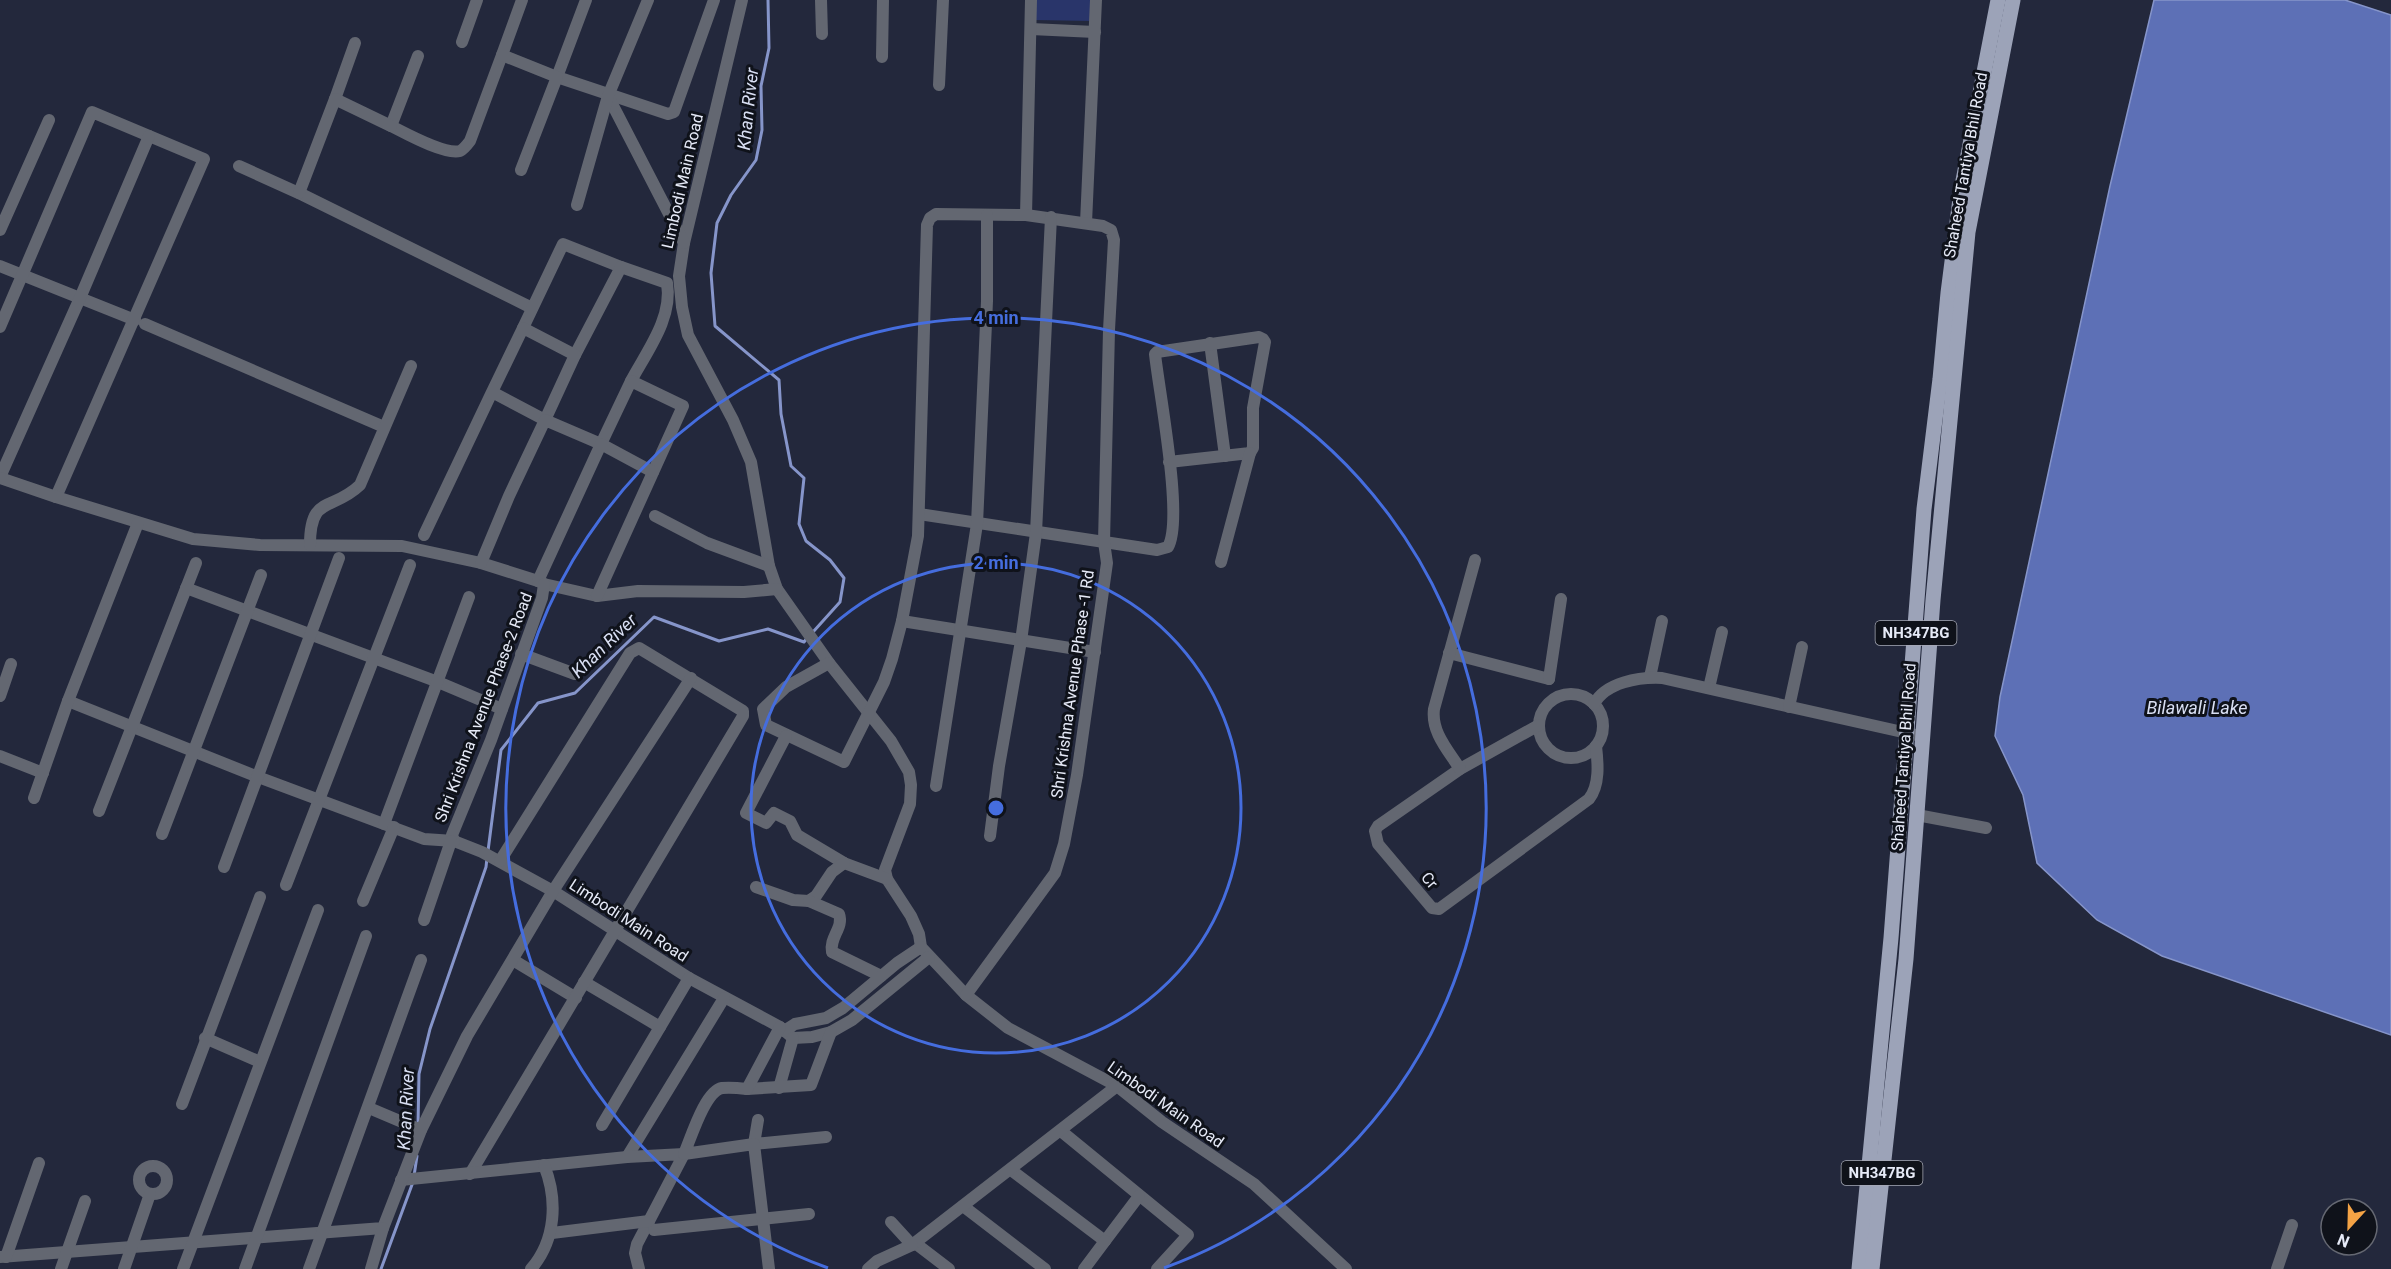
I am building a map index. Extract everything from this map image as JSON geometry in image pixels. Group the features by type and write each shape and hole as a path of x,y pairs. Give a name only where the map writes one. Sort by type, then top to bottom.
{"main road":[{"name":"Shaheed Tantiya Bhil Road","path":"1859,1269 1891,938 1924,509 1961,191 1998,0"},
{"name":"Shaheed Tantiya Bhil Road","path":"1872,1269 1906,959 1923,736 1968,232 2013,0"}],"street":[{"path":"462,42 477,0"},
{"path":"335,99 446,150 462,150 470,141 522,0"},
{"path":"520,170 586,0"},
{"path":"577,206 608,96 648,0"},
{"path":"502,55 608,96 672,114 714,0"},
{"name":"Limbodi Main Road","path":"742,0 684,243 679,276 682,307 688,335 733,420 751,462 769,566 777,590 829,663 891,741 909,772 910,804 885,870 887,879"},
{"path":"821,0 822,34"},
{"path":"882,57 883,0"},
{"path":"939,85 943,0"},
{"path":"1026,215 1031,0"},
{"path":"1086,223 1096,0"},
{"path":"1031,29 1095,32"},
{"path":"299,193 355,43"},
{"path":"391,126 418,56"},
{"path":"608,96 684,243"},
{"path":"0,327 92,112 204,159 140,322 56,497"},
{"path":"0,230 49,120"},
{"path":"149,136 0,477 56,497 194,539 260,545 402,546 481,562 542,588 597,596 638,591 777,590"},
{"path":"239,166 299,193 532,308"},
{"name":"Shri Krishna Avenue Phase -1 Rd","path":"919,514 927,225 930,218 936,214 1026,215 1103,225 1111,230 1114,240 1108,330 1104,543 1107,563 1106,582 1064,844 1055,873 966,995"},
{"path":"936,786 977,524 987,301 987,215"},
{"path":"990,836 999,766 1022,641 1036,534 1051,217"},
{"path":"424,535 563,244 621,267 575,356 509,496 481,562"},
{"path":"0,266 140,322 384,427"},
{"name":"Shri Krishna Avenue Phase-2 Road","path":"424,920 453,835 502,709 542,588 601,444 664,319 669,297 667,283 621,267"},
{"path":"523,328 575,356"},
{"path":"829,663 786,687 763,709 766,725 844,762 869,714 888,670 902,621 918,536 919,514 1036,534 1157,550 1168,547 1173,538 1174,526 1170,462 1155,354 1210,343 1259,337 1265,342 1252,408 1253,448 1221,562"},
{"path":"1210,343 1225,456"},
{"path":"310,545 311,521 315,512 351,493 360,485 411,366"},
{"path":"597,596 684,406 631,381"},
{"path":"492,392 545,420 601,444 653,472"},
{"path":"1170,462 1250,453"},
{"path":"655,516 707,543 769,566"},
{"path":"34,798 68,701 138,523"},
{"path":"224,867 339,558"},
{"path":"1460,770 1432,721 1475,560"},
{"path":"99,812 196,563"},
{"path":"286,885 410,565"},
{"path":"162,834 261,574"},
{"path":"186,588 438,682 502,709"},
{"path":"363,901 469,597"},
{"path":"1549,679 1561,599"},
{"path":"902,621 1095,652"},
{"path":"1650,677 1662,621"},
{"path":"1709,688 1722,632"},
{"path":"1789,707 1802,647"},
{"path":"470,1174 743,716 743,711 639,648 630,653 499,860"},
{"path":"1449,653 1549,679 1555,685 1559,696"},
{"path":"521,654 575,674"},
{"path":"0,696 11,664"},
{"path":"1594,704 1599,695 1607,689 1650,677 1662,678 1923,736"},
{"path":"371,1269 383,1228 421,1130 467,1036 554,891 691,678"},
{"path":"1566,694 1581,696 1594,704 1599,711 1603,725 1600,740 1596,746 1577,757 1556,754 1542,739 1539,725 1546,705 1559,696 1566,694"},
{"name":"Limbodi Main Road","path":"68,701 258,777 424,839 452,842 482,852 554,891 689,978 786,1032"},
{"name":"Cr","path":"1539,725 1460,770 1378,826 1375,831 1378,844 1424,900 1436,909 1588,799 1595,791 1598,760 1596,746"},
{"path":"747,1089 786,1032 795,1024 826,1018 843,1008 921,947 919,934 911,916 887,879 844,863 797,835 790,820 774,813 766,823 746,813 786,736"},
{"path":"0,756 43,772"},
{"path":"1917,815 1986,828"},
{"path":"809,901 816,896 832,872 844,863"},
{"path":"756,887 793,900 809,901 839,914 840,925 831,946 832,951 881,976"},
{"path":"182,1104 260,897"},
{"path":"183,1269 318,910"},
{"path":"245,1269 366,936"},
{"name":"Limbodi Main Road","path":"921,947 966,995 1008,1028 1117,1086 1162,1122 1254,1184 1346,1269"},
{"path":"786,1032 812,1037 831,1032 852,1020 929,957"},
{"path":"309,1269 421,960"},
{"path":"513,960 576,998"},
{"path":"602,1125 689,978"},
{"path":"584,982 660,1027"},
{"path":"627,1157 724,998"},
{"path":"779,1088 786,1032"},
{"path":"639,1269 635,1253 651,1226 706,1102 712,1094 721,1088 779,1088 811,1085 831,1032"},
{"path":"205,1038 260,1062"},
{"path":"868,1269 877,1261 913,1244 1117,1086"},
{"path":"369,1108 421,1130"},
{"path":"758,1120 754,1144 769,1269"},
{"path":"1061,1131 1188,1235 1157,1269"},
{"path":"401,1180 627,1157 684,1154 826,1137"},
{"path":"39,1163 3,1257 383,1228"},
{"path":"531,1269 542,1256 552,1233 552,1203 544,1165"},
{"path":"1011,1170 1105,1241"},
{"path":"124,1269 150,1194"},
{"path":"1084,1269 1139,1196"},
{"path":"61,1269 85,1201"},
{"path":"963,1206 1045,1269"},
{"path":"552,1233 809,1214"},
{"path":"891,1222 913,1244 949,1269"},
{"path":"2277,1269 2292,1225"}],"shaded area":[{"path":"1036,0 1092,0 1091,21 1035,20"}],"water":[{"name":"Bilawali Lake","path":"2154,0 2345,0 2391,15 2391,1035 2162,956 2097,920 2037,863 2023,795 1995,736 2000,697 2110,186"}],"waterway":[{"name":"Khan River","path":"768,0 769,48 761,86 762,130 756,160 731,195 717,223 711,273 715,326 779,380 781,414 791,466 804,478 799,524 806,541 830,560 844,578 840,602 813,632"},
{"name":"Khan River","path":"488,851 501,750 538,703 575,693 654,617 719,641 768,629 804,642 808,637"},
{"name":"Khan River","path":"418,1125 419,1074 430,1029 486,867 487,858"},
{"name":"Khan River","path":"414,1176 417,1156"},
{"name":"Khan River","path":"381,1269 413,1182"}]}
